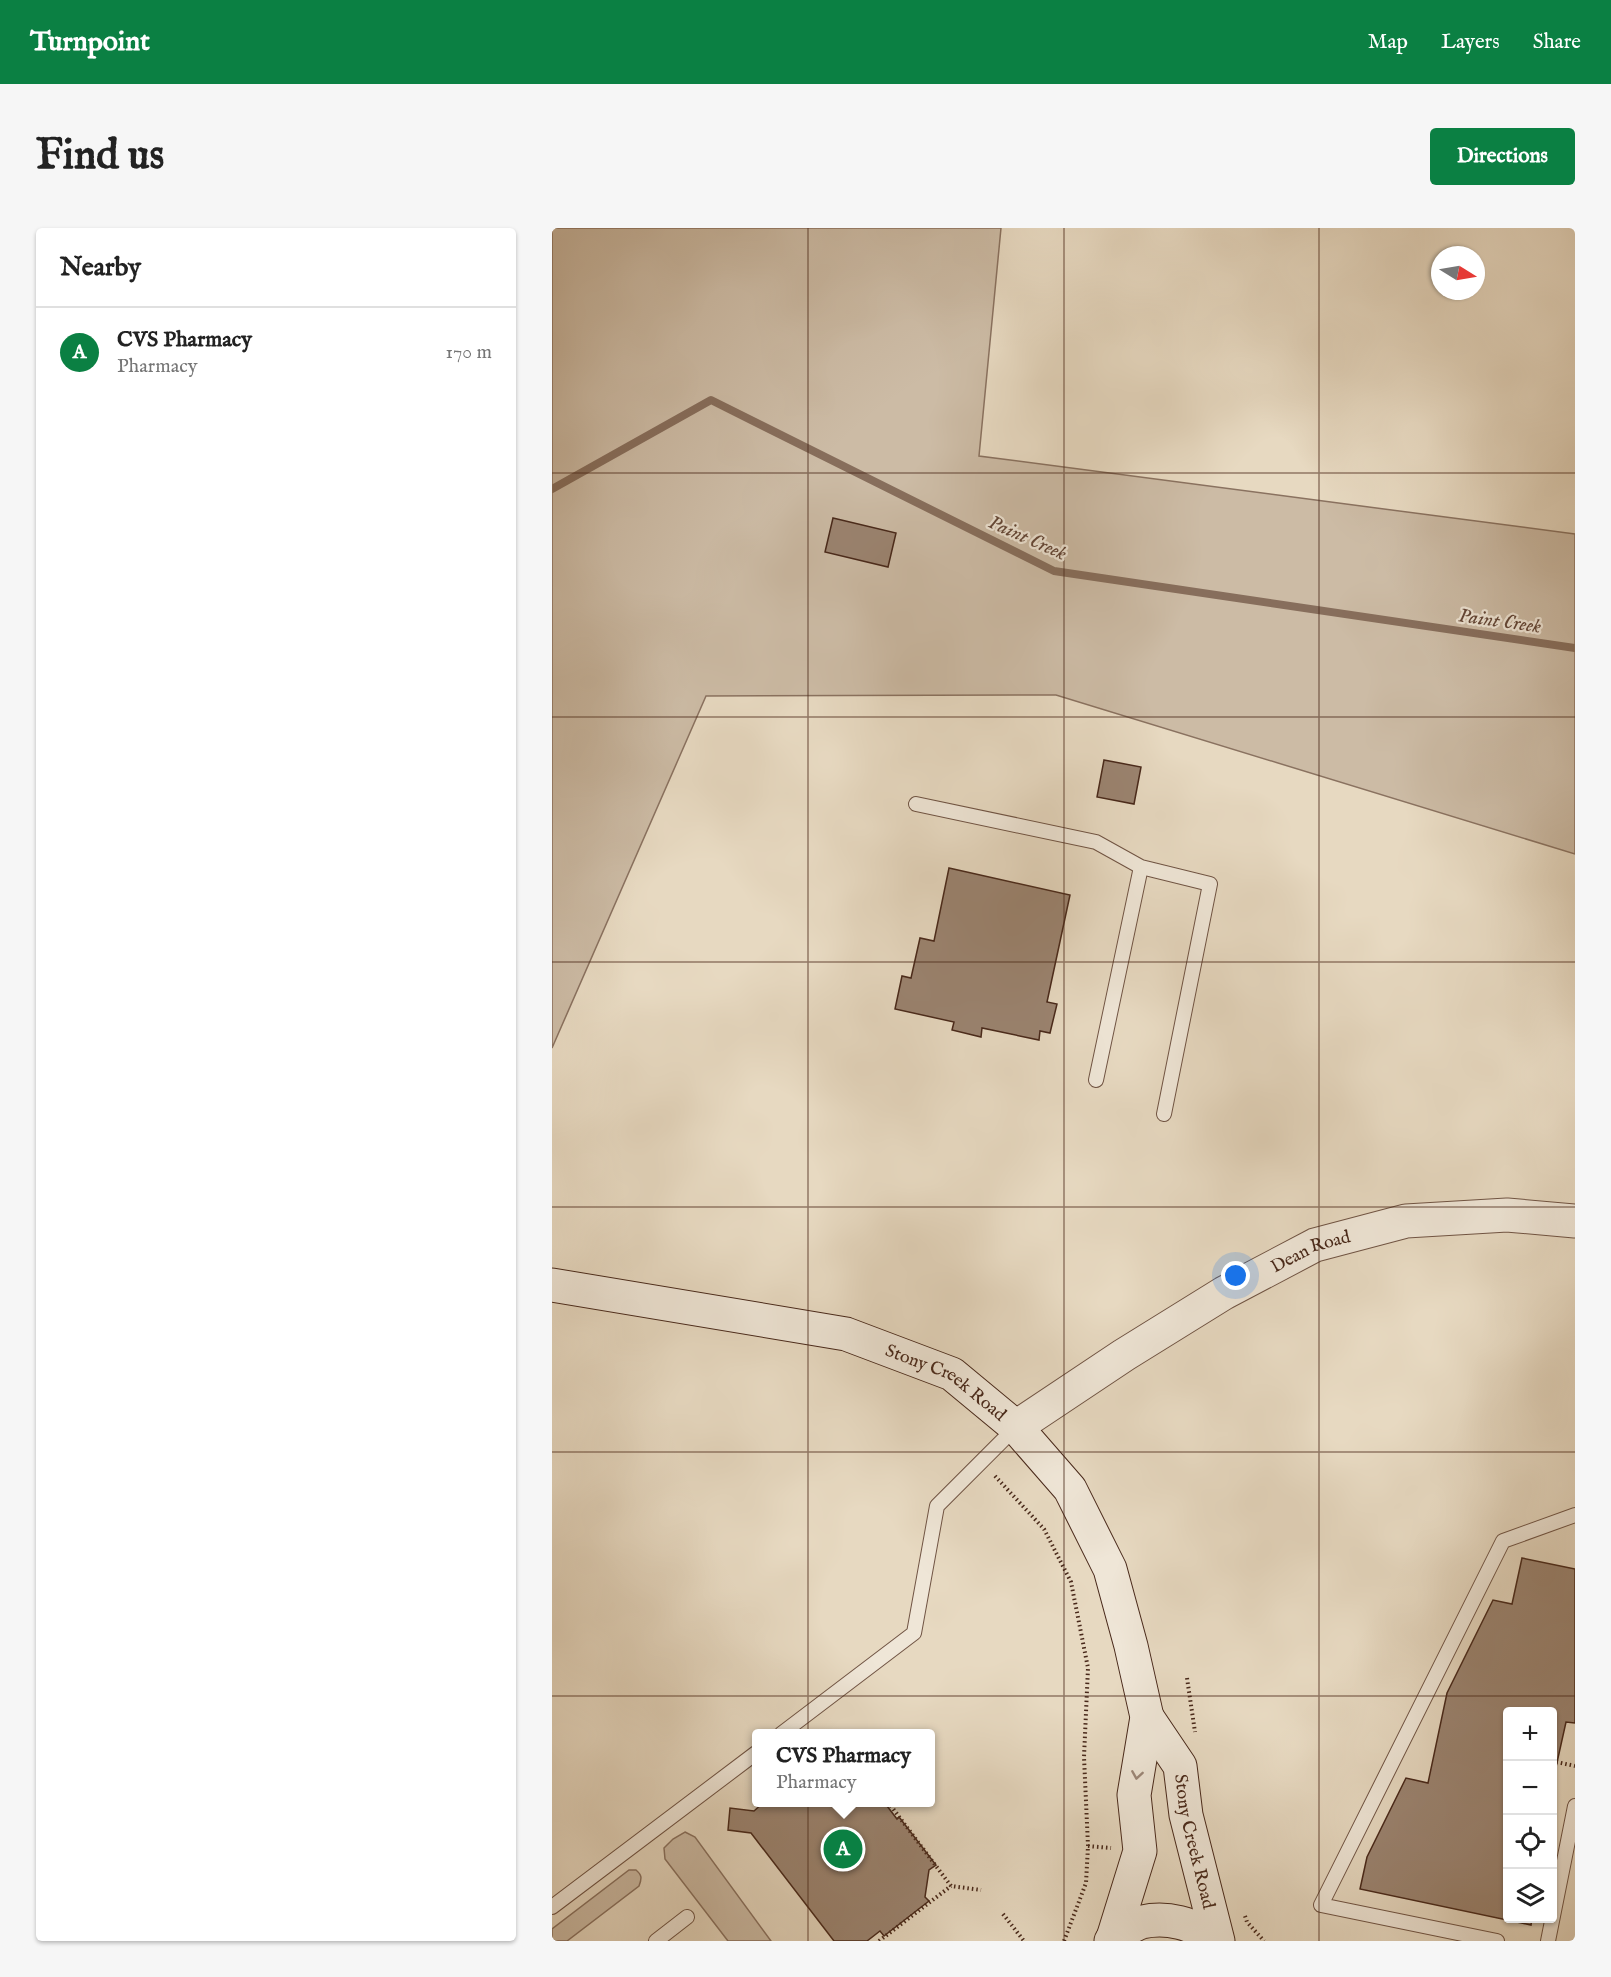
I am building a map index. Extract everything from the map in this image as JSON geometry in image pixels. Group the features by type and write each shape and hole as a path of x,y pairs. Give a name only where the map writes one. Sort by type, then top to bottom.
{"main road":[{"name":"Dean Road","path":"1016,1427 1186,1316 1224,1293 1315,1245 1406,1221 1507,1215 1575,1221"},
{"name":"Stony Creek Road","path":"552,1285 846,1334 952,1374 1016,1427 1070,1489 1110,1569 1147,1717 1180,1766 1186,1815 1218,1941"},
{"name":"Stony Creek Road","path":"1112,1939 1140,1851 1134,1795 1147,1717"},
{"path":"1112,1939 1141,1922 1174,1920 1205,1934 1211,1941"}],"lane":[{"path":"916,804 1096,842 1142,867 1210,884 1164,1114"},
{"path":"1096,1080 1142,867"},
{"path":"788,1729 914,1633 937,1506 1016,1427"},
{"path":"1497,1941 1321,1905 1503,1541 1575,1515"},
{"path":"552,1908 752,1756"},
{"path":"1548,1941 1575,1806"},
{"path":"656,1941 687,1917"}],"path":[{"path":"998,1480 1044,1529 1071,1582 1088,1668 1084,1757 1088,1846 1086,1882 1064,1941"},
{"path":"1557,1762 1575,1766"},
{"path":"891,1807 951,1886"},
{"path":"879,1941 951,1886 981,1890"},
{"path":"1003,1914 1024,1941"}],"shaded area":[{"path":"552,228 1001,228 979,456 1575,534 1575,854 1056,695 706,696 552,1048"},
{"path":"685,1832 695,1837 771,1941 728,1941 665,1859 664,1848"},
{"path":"629,1870 636,1870 639,1873 641,1879 639,1886 567,1941 552,1941 552,1929"}],"building":[{"path":"833,518 896,533 888,567 825,552"},
{"path":"1104,760 1141,767 1134,804 1097,797"},
{"path":"949,868 1070,895 1047,1002 1057,1004 1050,1033 1040,1031 1039,1040 982,1028 981,1037 952,1030 954,1022 895,1009 902,976 911,978 920,938 934,941"},
{"path":"1522,1558 1575,1569 1575,1723 1566,1722 1557,1762 1557,1707 1503,1707 1503,1919 1360,1889 1367,1857 1406,1778 1428,1783 1447,1693 1493,1600 1512,1604"},
{"path":"758,1807 888,1807 897,1819 899,1817 936,1865 929,1870 925,1897 929,1901 884,1936 880,1931 867,1941 834,1941 751,1833 728,1830 730,1808 754,1811"}],"waterway":[{"name":"Paint Creek","path":"552,489 711,400 1054,571 1575,648"}],"place":[{"name":"CVS Pharmacy","path":"843,1849"}]}
